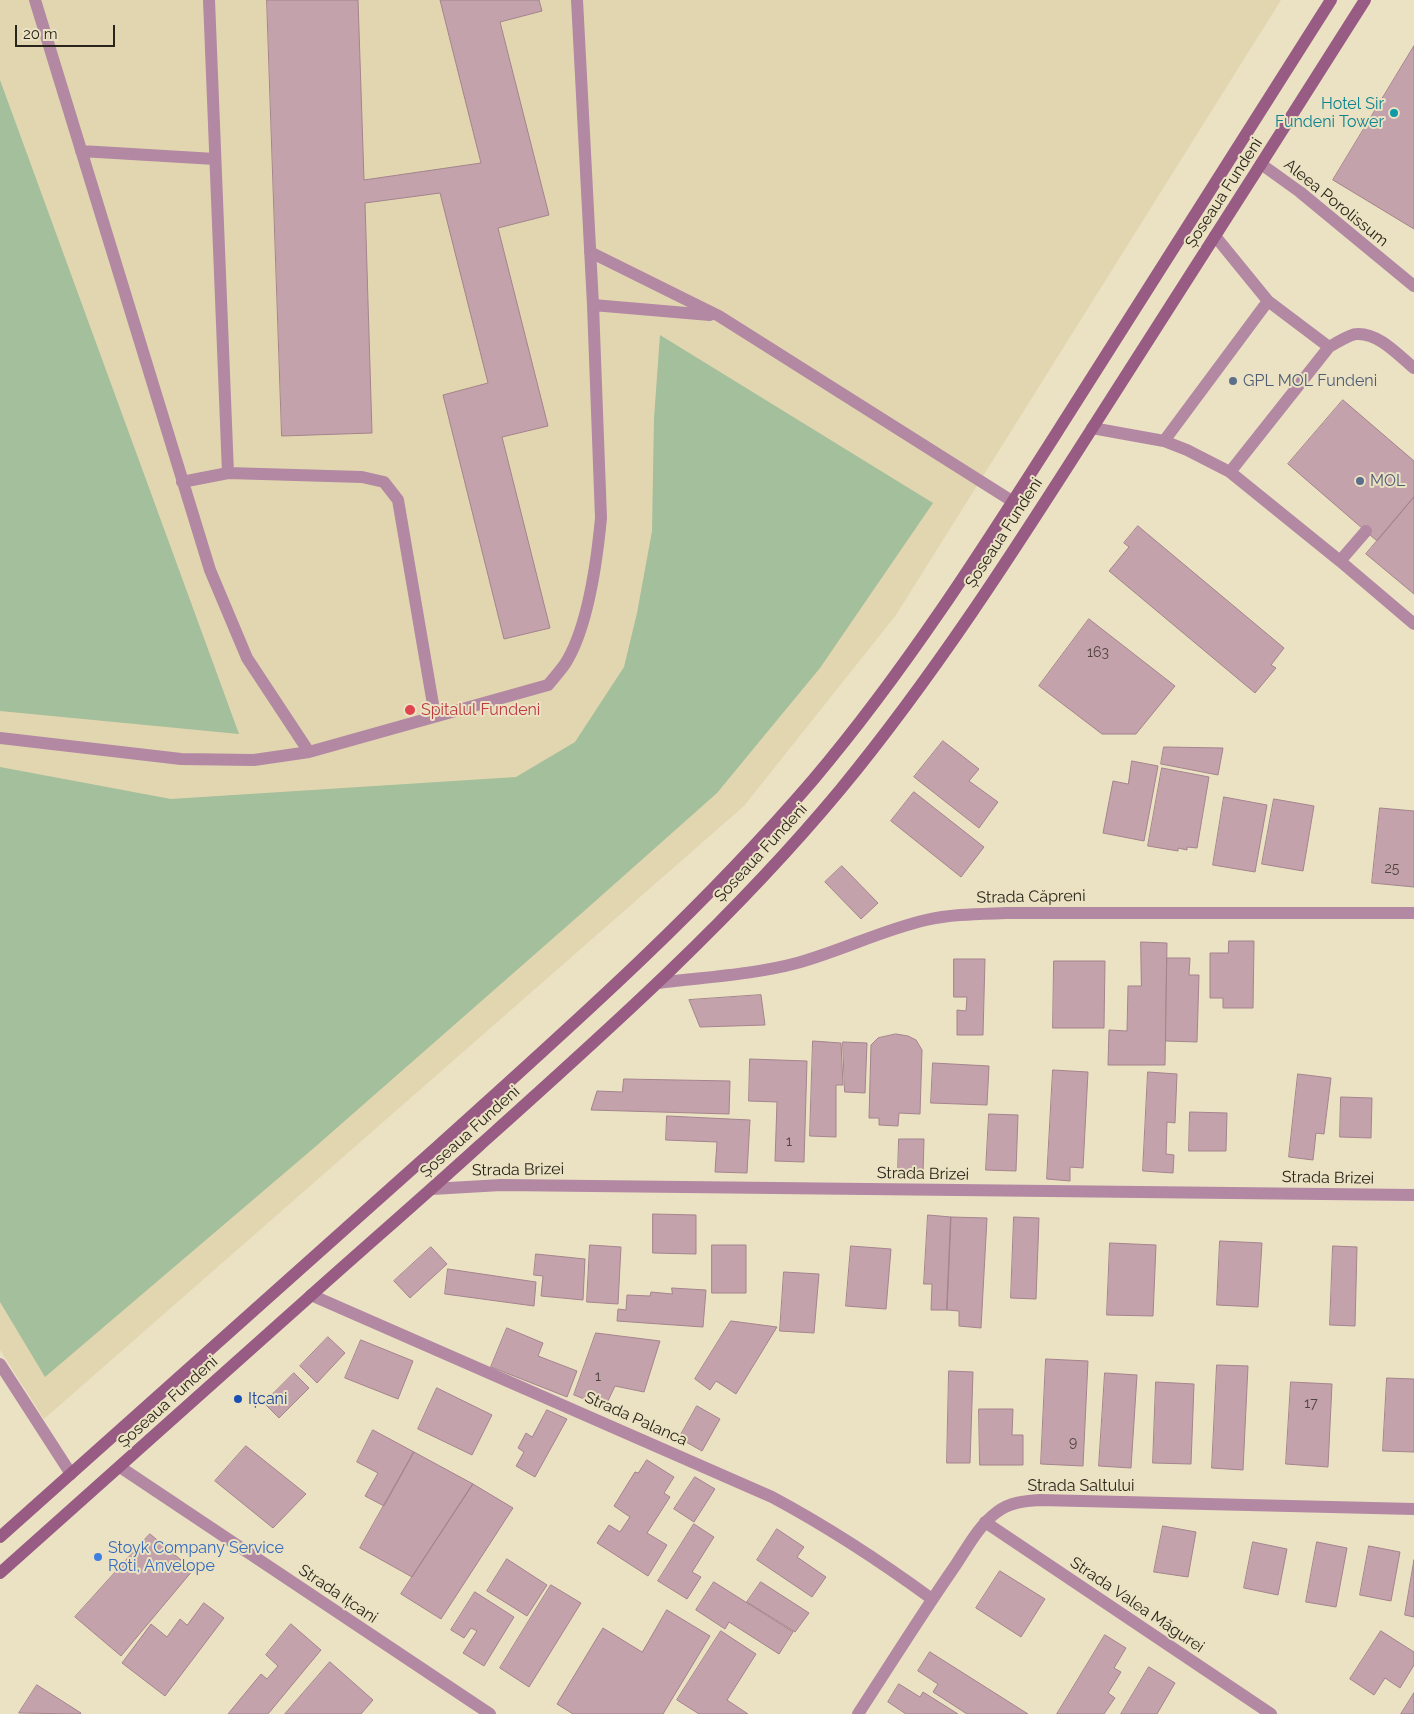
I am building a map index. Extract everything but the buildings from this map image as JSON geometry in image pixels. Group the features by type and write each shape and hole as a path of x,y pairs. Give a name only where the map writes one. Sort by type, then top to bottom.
{"main road":[{"name":"Șoseaua Fundeni","path":"0,1537 576,1022 708,895 815,777 869,710 930,625 1012,501 1331,0"},
{"name":"Șoseaua Fundeni","path":"0,1572 432,1189 658,983 728,914 839,792 938,662 984,594 1365,0"}],"street":[{"path":"35,0 210,570 247,658 308,752"},
{"path":"209,0 228,473"},
{"path":"0,738 181,759 254,760 308,752 548,685 566,663 582,628 598,550 601,518 593,305 577,0"},
{"path":"81,151 215,159"},
{"name":"Aleea Porolissum","path":"1261,164 1300,192 1414,286"},
{"path":"1215,236 1268,301 1329,347"},
{"path":"590,252 719,316 1012,501"},
{"path":"1164,441 1268,301"},
{"path":"593,305 719,316"},
{"path":"1230,472 1329,347 1356,334 1370,336 1380,341 1414,368"},
{"path":"1092,428 1164,441 1187,450 1230,472 1414,624"},
{"path":"182,482 228,473 362,477 384,482 398,500 435,716"},
{"path":"1340,561 1366,531"},
{"name":"Strada Căpreni","path":"658,983 796,963 894,929 927,920 968,914 1414,913"},
{"name":"Strada Brizei","path":"432,1189 501,1185 1414,1195"},
{"name":"Strada Palanca","path":"311,1295 772,1497 848,1540 932,1599"},
{"path":"0,1364 71,1474"},
{"name":"Strada Ițcani","path":"120,1467 490,1714"},
{"name":"Strada Saltului","path":"858,1714 932,1599 985,1522 997,1511 1009,1505 1040,1500 1414,1509"},
{"name":"Strada Valea Măgurei","path":"985,1522 1271,1714"}],"shaded area":[{"name":"Spitalul Fundeni","path":"0,0 1281,0 896,615 744,806 44,1419 0,1350"}],"green space":[{"path":"0,80 239,734 0,711"},
{"path":"660,335 933,503 820,668 717,793 315,1147 45,1377 0,1302 0,767 171,799 516,777 575,742 624,667 637,613 652,531 654,418"}],"place":[{"name":"Hotel Sir Fundeni Tower","path":"1394,113"},
{"name":"GPL MOL Fundeni","path":"1233,381"},
{"name":"MOL","path":"1360,481"},
{"name":"Spitalul Fundeni","path":"410,710"},
{"name":"Ițcani","path":"238,1399"},
{"name":"Stoyk Company Service Roti, Anvelope","path":"98,1557"}]}
